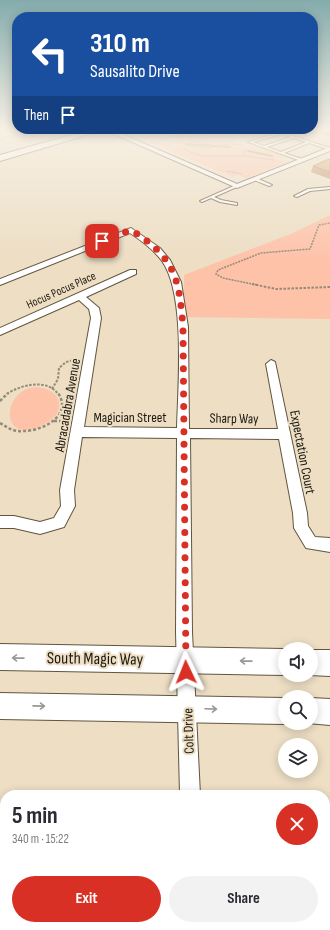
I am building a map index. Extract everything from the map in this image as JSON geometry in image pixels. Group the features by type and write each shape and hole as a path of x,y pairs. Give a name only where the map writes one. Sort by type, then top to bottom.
{"street":[{"path":"208,173 237,186 269,173"},
{"name":"Colt Drive","path":"0,282 131,230 156,247 164,256 176,277 179,287 183,327 185,659 190,790"},
{"name":"Hocus Pocus Place","path":"0,332 133,272"},
{"name":"Abracadabra Avenue","path":"0,522 14,522 40,528 59,523 68,506 67,490 96,318 94,308 80,296"},
{"name":"Expectation Court","path":"271,364 300,513 301,528 311,543 330,545"},
{"name":"Magician Street","path":"77,432 183,432"},
{"name":"Sharp Way","path":"183,432 284,434"},
{"name":"South Magic Way","path":"0,657 278,662"},
{"path":"318,663 330,663"},
{"path":"0,706 187,708 278,711"},
{"path":"318,712 330,712"}],"lane":[{"path":"255,179 270,185"},
{"path":"202,201 237,186"},
{"path":"296,196 309,190 330,188"},
{"path":"211,197 220,201 236,204"}],"path":[{"path":"238,173 246,175"},
{"path":"330,223 318,225 319,231 312,239 310,249 261,252 253,257 218,270 216,274 223,278 276,288 330,286"},
{"path":"52,389 58,379 59,368 66,362 78,359"},
{"path":"0,400 9,392 23,387 37,385 52,389 58,394 62,403 59,415 53,422 43,428 28,432 13,431 2,427 0,424"},
{"path":"53,422 65,422"}],"shaded area":[{"path":"224,173 258,173 246,178 239,175 233,177"},
{"path":"330,215 330,319 184,317 184,275 293,233"},
{"path":"36,387 48,390 55,395 59,401 58,412 52,419 44,424 30,430 19,429 13,424 10,416 11,406 16,397 24,390"}],"route":[{"path":"102,241 131,230 156,247 164,256 176,277 179,287 183,327 184,632 186,672"}]}
